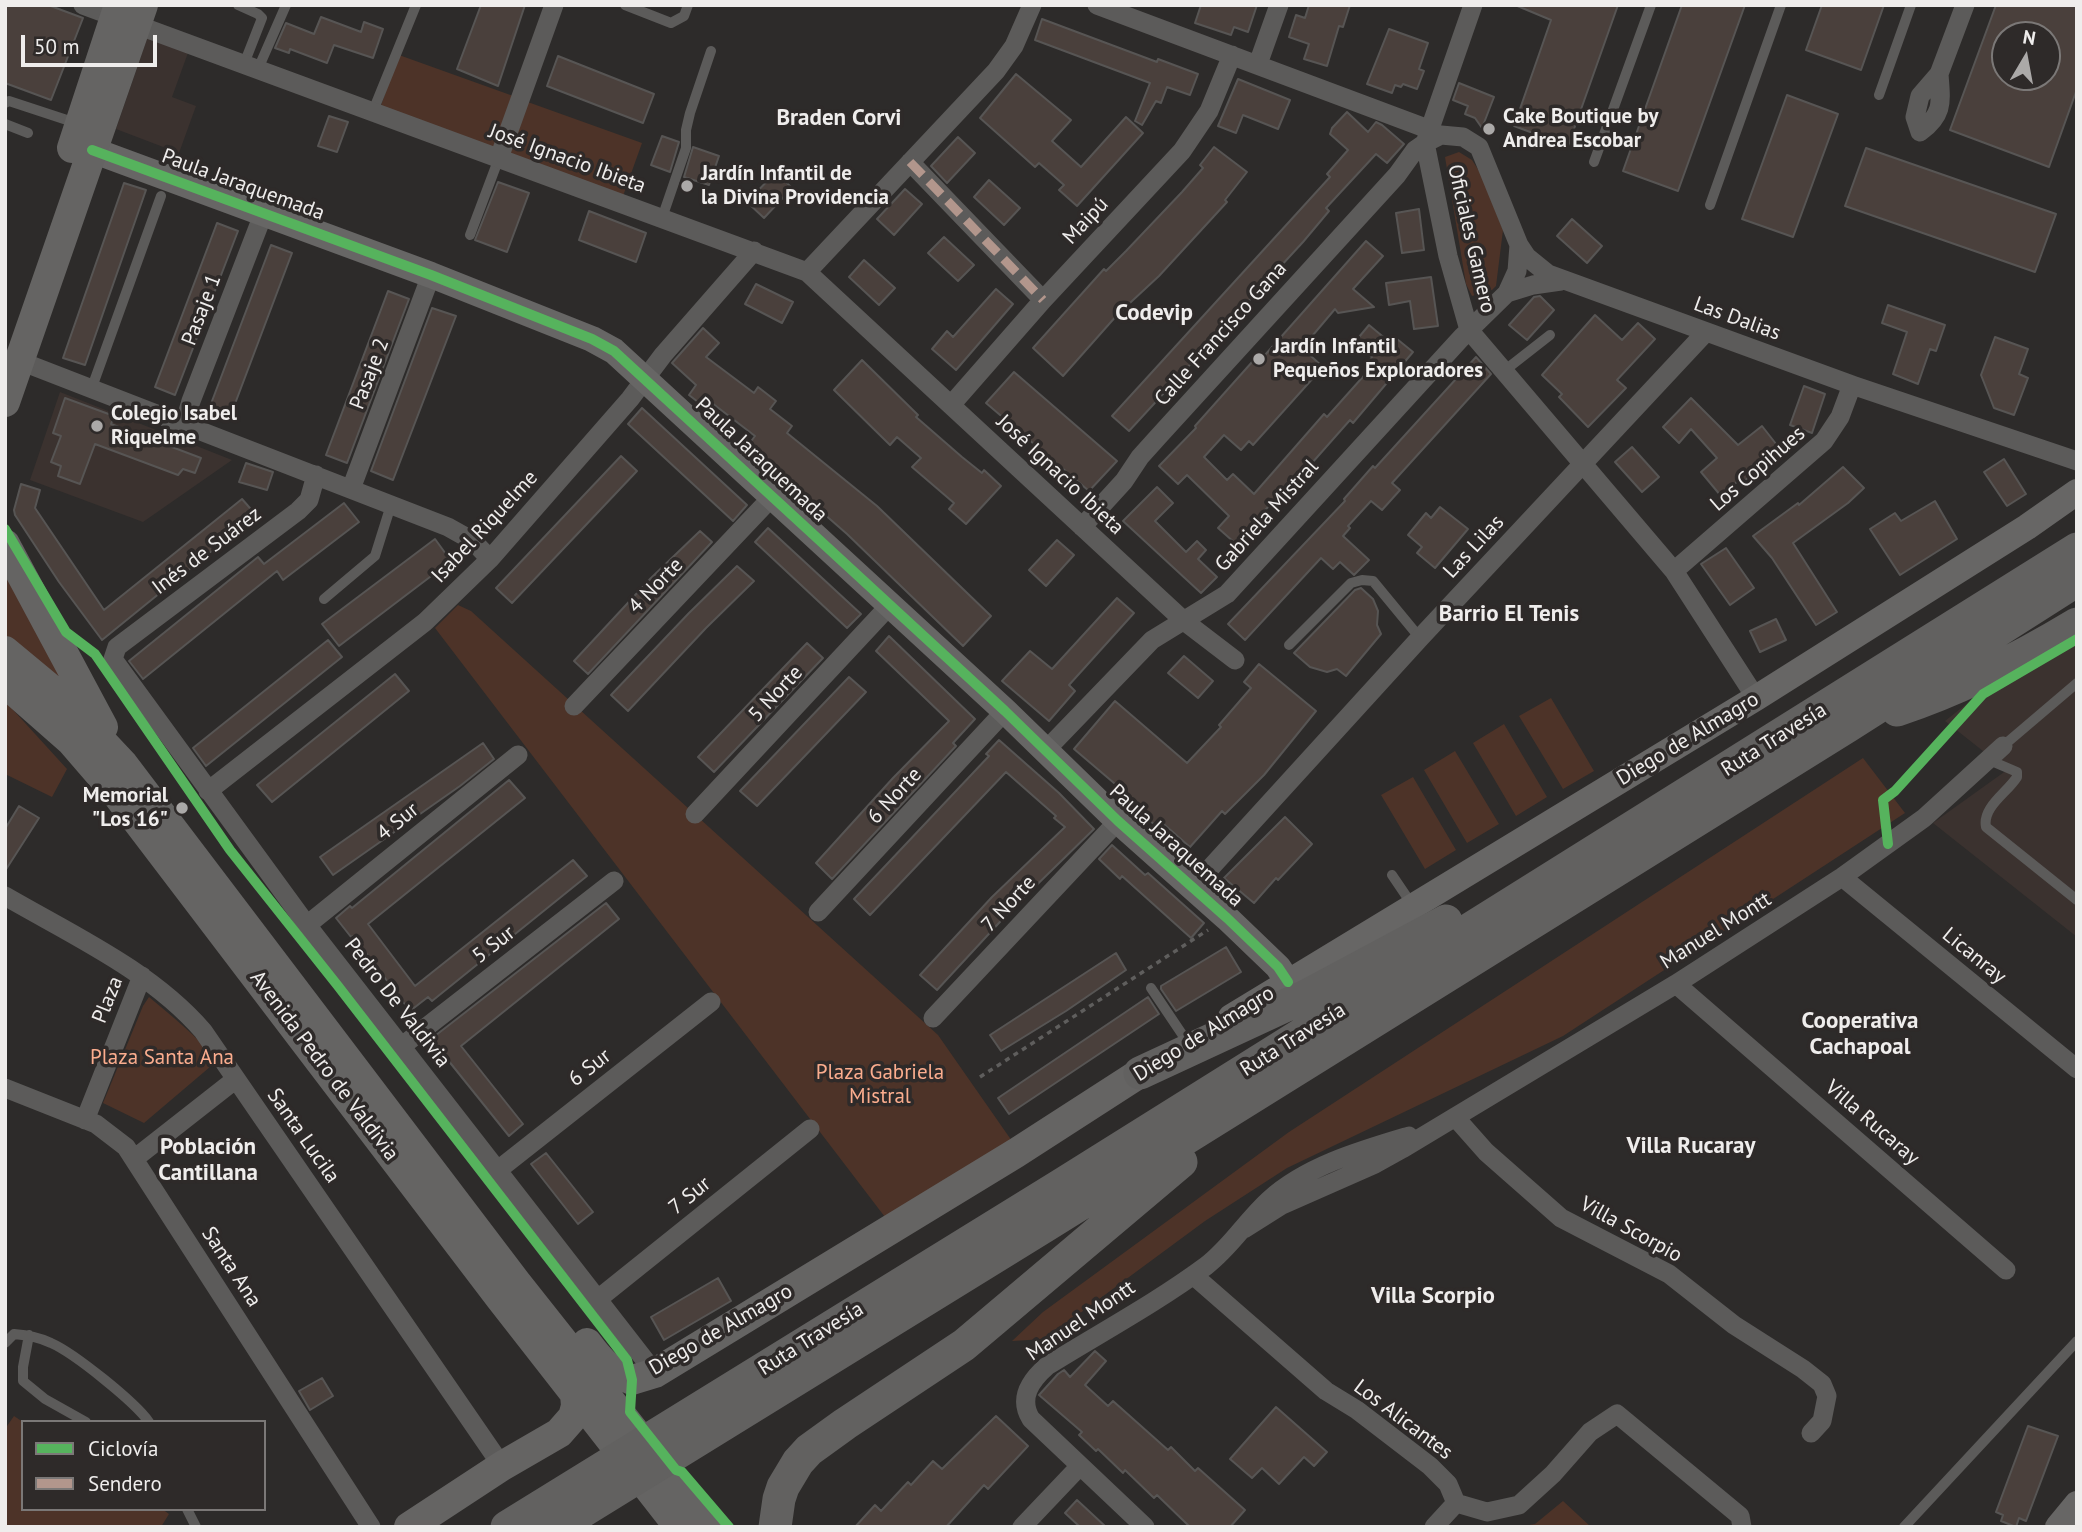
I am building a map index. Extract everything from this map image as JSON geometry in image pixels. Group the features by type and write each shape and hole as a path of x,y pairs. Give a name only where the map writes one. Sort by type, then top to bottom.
{"highway":[{"name":"Ruta Travesía","path":"507,1527 601,1484 1061,1185 2077,549"},
{"name":"Ruta Travesía","path":"681,1434 1256,1094 1848,726 2077,580"},
{"path":"1848,726 1955,689 2035,649 2077,624"},
{"path":"1140,1073 1306,996 1509,886 1630,830"},
{"path":"775,1527 783,1487 798,1462 809,1450 933,1367 991,1324 1101,1227 1197,1148 1256,1094"},
{"name":"Ruta Travesía","path":"557,1527 601,1484"}],"main road":[{"path":"5,402 12,352 128,13"},
{"name":"Avenida Pedro de Valdivia","path":"5,544 123,764"},
{"name":"Avenida Pedro de Valdivia","path":"5,651 58,695 123,764 443,1185 639,1457"},
{"name":"Avenida Pedro de Valdivia","path":"5,683 71,741 114,792 575,1394 639,1457"},
{"name":"Diego de Almagro","path":"443,1185 519,1258 602,1363 611,1371 632,1380 655,1373 1016,1153 1140,1073"},
{"path":"409,1527 565,1427 575,1410 575,1394"},
{"path":"639,1457 679,1527"},
{"path":"639,1457 710,1527"}],"street":[{"name":"José Ignacio Ibieta","path":"83,5 128,13 251,66 807,272 1184,621 1235,660"},
{"path":"499,158 554,5"},
{"path":"807,272 1006,59 1022,31 1032,5"},
{"path":"1097,5 1258,64 1435,136"},
{"path":"1258,64 1279,5"},
{"name":"Calle Francisco Gana","path":"1082,527 1158,437 1397,175 1415,150 1435,136 1473,5"},
{"path":"1939,75 1965,5"},
{"name":"Maipú","path":"951,405 1043,300 1187,145 1209,111 1232,55"},
{"name":"Las Dalias","path":"1435,136 1463,137 1479,147 1519,245 1534,263 1548,274 1852,385 2077,461"},
{"name":"Oficiales Gamero","path":"1435,136 1448,256 1469,330 1674,571 1756,698"},
{"name":"Paula Jaraquemada","path":"86,137 264,212 592,339 614,351 1005,711 1118,821 1227,918 1278,967 1288,982"},
{"path":"911,162 1043,300"},
{"name":"Pasaje 1","path":"184,425 264,212"},
{"name":"Gabriela Mistral","path":"1045,751 1145,647 1227,594 1469,330 1507,293 1517,271 1519,245"},
{"name":"Isabel Riquelme","path":"208,791 425,622 490,559 754,251"},
{"name":"Pasaje 2","path":"351,489 431,275"},
{"name":"Gabriela Mistral","path":"1507,293 1533,285 1562,281"},
{"name":"Las Lilas","path":"1193,887 1706,332"},
{"path":"12,352 91,390 456,531 473,541 490,559"},
{"name":"Los Copihues","path":"1674,571 1824,441 1840,417 1852,385"},
{"name":"Inés de Suárez","path":"113,654 117,648 298,512 309,500 316,475"},
{"name":"Diego de Almagro","path":"1140,1073 1756,698 2027,527 2077,492"},
{"name":"4 Norte","path":"574,706 772,497"},
{"name":"5 Norte","path":"695,814 890,605"},
{"name":"Pedro De Valdivia","path":"113,654 115,664 307,925 655,1373"},
{"name":"6 Norte","path":"818,912 1005,711"},
{"name":"Manuel Montt","path":"1145,1527 1037,1426 1028,1414 1026,1395 1033,1381 1047,1366 1193,1275 1213,1260 1268,1201 1296,1180 1362,1152 1434,1128 1455,1117 1676,984 1842,877 1924,818 2003,746"},
{"name":"4 Sur","path":"307,925 517,755"},
{"name":"7 Norte","path":"933,1018 1118,821"},
{"name":"Licanray","path":"1842,877 2077,1069"},
{"name":"5 Sur","path":"402,1046 614,881"},
{"name":"Santa Lucila","path":"5,896 142,976 204,1031 502,1466"},
{"name":"Plaza","path":"85,1119 142,976"},
{"name":"Villa Rucaray","path":"1676,984 2006,1270"},
{"name":"6 Sur","path":"498,1170 711,1002"},
{"path":"134,1159 236,1079"},
{"name":"Santa Ana","path":"5,1088 85,1119 115,1138 134,1159 370,1527"},
{"name":"Villa Scorpio","path":"1455,1117 1486,1152 1561,1218 1670,1274 1734,1325 1822,1384 1827,1396 1822,1421 1811,1433"},
{"name":"7 Sur","path":"598,1299 810,1129"},
{"name":"Los Alicantes","path":"1193,1275 1326,1391 1357,1410 1430,1466 1448,1484 1456,1503"},
{"path":"1434,1527 1456,1503 1487,1512 1519,1505 1553,1474 1590,1432 1617,1414 1740,1516 1742,1527"},
{"path":"1022,1527 1079,1466"},
{"path":"2058,1527 2077,1503"}],"lane":[{"path":"238,5 262,18 251,66"},
{"path":"251,66 286,5"},
{"path":"373,111 416,5"},
{"path":"625,5 671,23 684,16 688,5"},
{"path":"1594,162 1651,5"},
{"path":"1710,205 1781,5"},
{"path":"1879,95 1911,5"},
{"path":"662,218 686,148 690,113 711,51"},
{"path":"5,103 9,101 86,137"},
{"path":"5,124 29,133"},
{"path":"470,234 499,158"},
{"path":"91,390 161,196"},
{"path":"1504,371 1550,335"},
{"path":"324,599 375,556 391,505"},
{"path":"1289,645 1351,583 1362,580 1373,581 1420,639"},
{"path":"2003,746 2077,684"},
{"path":"1989,760 2017,772 2017,777 1988,811 1984,819 1986,827 2077,900"},
{"path":"1392,875 1413,906"},
{"path":"1151,988 1188,1043"},
{"path":"5,1343 14,1334 29,1335 53,1343 141,1410 148,1420"},
{"path":"29,1335 23,1381 45,1399 82,1420"},
{"path":"1904,1527 2077,1341"},
{"path":"188,1511 196,1527"}],"path":[{"path":"980,1077 1227,918"}],"shaded area":[{"path":"148,36 189,50 172,97 196,106 179,153 116,129"},
{"name":"Colegio Isabel Riquelme","path":"60,392 232,460 143,522 30,480"},
{"path":"2077,641 2077,937 1933,823 2007,770 1945,721 1984,690"}],"green space":[{"path":"399,55 516,97 497,150 380,108"},
{"path":"525,101 642,143 623,196 506,154"},
{"path":"1459,152 1472,160 1481,174 1503,230 1496,286 1492,290 1472,296 1466,284 1445,157"},
{"path":"5,558 75,689 5,638"},
{"name":"Plaza Gabriela Mistral","path":"458,605 471,611 938,1035 1014,1144 888,1221 435,628"},
{"path":"1551,698 1594,771 1563,789 1519,716"},
{"path":"5,701 67,769 52,797 5,774"},
{"path":"1504,724 1547,797 1516,816 1473,743"},
{"path":"1455,751 1499,824 1467,843 1424,770"},
{"path":"1863,758 1905,813 1563,1036 1287,1168 1205,1221 1045,1339 1012,1341 1043,1312 1289,1132"},
{"path":"1413,777 1456,850 1425,869 1381,795"},
{"name":"Plaza Santa Ana","path":"149,997 193,1035 217,1061 144,1123 103,1103"},
{"path":"14,1416 21,1421 21,1511 165,1511 169,1514 161,1527 5,1527 5,1429"},
{"path":"1563,1501 1591,1527 1517,1527 1535,1524"}],"building":[{"path":"5,5 48,5 83,18 51,100 5,83"},
{"path":"481,5 525,5 498,86 457,69"},
{"path":"1201,5 1257,5 1248,32 1234,27 1231,35 1195,23"},
{"path":"1309,5 1350,5 1343,27 1339,26 1327,66 1304,59 1309,44 1289,37 1296,15 1305,18"},
{"path":"1515,5 1618,5 1568,146 1514,126 1551,20"},
{"path":"1682,5 1745,5 1678,191 1623,171"},
{"path":"1822,5 1884,5 1861,70 1806,50"},
{"path":"1996,5 2077,5 2077,89 2049,167 1950,130"},
{"path":"321,17 361,32 364,22 383,29 373,58 334,45 327,63 290,49 289,53 275,48 286,23 314,34"},
{"path":"1042,19 1157,62 1158,59 1198,74 1190,95 1167,87 1161,103 1156,101 1142,125 1135,121 1150,83 1035,40"},
{"path":"1389,29 1428,43 1419,69 1424,71 1417,89 1403,84 1401,87 1395,85 1392,93 1367,84"},
{"path":"558,56 654,94 643,123 547,86"},
{"path":"1016,74 1071,120 1052,141 1081,167 1126,117 1143,133 1077,206 1059,190 1064,185 1039,163 1035,167 980,118"},
{"path":"1238,79 1290,100 1278,129 1243,115 1236,133 1218,126"},
{"path":"1459,83 1494,97 1482,128 1475,118 1465,114 1468,106 1453,100"},
{"path":"1787,95 1838,114 1793,237 1742,219"},
{"path":"1347,112 1368,132 1376,122 1404,144 1387,163 1376,154 1326,208 1329,211 1303,242 1129,431 1112,416 1330,177 1327,174 1348,150 1330,134"},
{"path":"329,116 348,122 337,152 318,146"},
{"path":"662,136 679,142 670,172 651,165"},
{"path":"958,137 975,153 947,183 931,166"},
{"path":"693,147 719,156 709,185 684,177"},
{"path":"1214,147 1247,172 1225,200 1227,202 1159,276 1118,314 1063,376 1033,348 1104,269 1106,271 1182,192 1203,168 1200,165"},
{"path":"1866,148 2056,214 2035,272 1845,206"},
{"path":"776,172 792,188 764,218 747,202"},
{"path":"989,180 1020,208 1004,225 974,197"},
{"path":"498,182 529,193 507,252 475,240"},
{"path":"124,183 146,190 85,365 63,358"},
{"path":"905,189 922,204 894,235 877,219"},
{"path":"1419,209 1424,250 1402,253 1396,213"},
{"path":"589,211 646,233 636,262 579,240"},
{"path":"1572,219 1602,246 1587,263 1557,236"},
{"path":"217,223 238,231 175,395 155,387"},
{"path":"944,237 974,265 958,281 928,253"},
{"path":"1366,241 1383,256 1353,289 1374,307 1338,313 1335,309 1302,348 1323,367 1253,445 1249,441 1241,450 1224,435 1204,457 1227,480 1233,474 1254,494 1324,414 1327,417 1369,370 1365,367 1372,357 1354,343 1369,325 1393,345 1397,339 1413,352 1353,423 1350,420 1281,498 1279,495 1235,543 1218,528 1229,516 1187,475 1178,484 1159,466 1196,428 1261,352 1265,355"},
{"path":"271,245 292,253 230,417 209,409"},
{"path":"864,260 895,288 879,305 849,277"},
{"path":"1431,277 1438,326 1414,329 1410,301 1389,305 1386,283"},
{"path":"756,284 793,302 782,323 745,304"},
{"path":"996,289 1013,304 956,370 932,349 947,331 953,337"},
{"path":"388,291 409,299 347,463 326,455"},
{"path":"1540,296 1554,310 1527,340 1509,325 1534,297"},
{"path":"1888,305 1945,325 1936,351 1930,349 1918,384 1893,374 1907,332 1882,323"},
{"path":"432,308 456,316 393,480 371,471"},
{"path":"1595,315 1622,340 1638,323 1655,339 1617,380 1626,388 1588,427 1559,397 1562,394 1542,375"},
{"path":"703,328 719,343 706,357 754,393 758,387 776,401 770,409 792,426 787,433 877,506 991,616 963,646 847,534 807,499 763,467 769,460 749,444 755,436 712,403 707,409 689,395 696,385 672,363"},
{"path":"1995,337 2028,349 2019,374 2028,378 2014,415 1994,408 1981,375"},
{"path":"1476,357 1491,374 1392,483 1400,490 1382,510 1371,501 1348,526 1350,528 1343,536 1369,560 1354,575 1340,562 1333,569 1321,558 1245,640 1228,624"},
{"path":"862,360 918,415 916,417 1001,486 966,524 949,509 954,503 912,467 921,458 897,437 890,445 834,390"},
{"path":"1014,372 1117,461 1089,491 986,403"},
{"path":"1804,386 1825,394 1812,433 1790,425"},
{"path":"65,398 114,416 111,424 201,458 195,473 183,469 178,475 95,444 80,484 58,476 61,466 51,462 61,436 53,433"},
{"path":"1691,398 1738,445 1762,426 1780,449 1741,484 1738,481 1721,496 1701,472 1717,458 1691,429 1679,443 1663,427"},
{"path":"642,408 747,505 733,521 628,424"},
{"path":"1632,447 1659,477 1642,492 1615,462"},
{"path":"621,456 637,471 512,603 496,588"},
{"path":"2004,459 2026,494 2007,506 1984,472"},
{"path":"246,463 273,472 267,490 239,482"},
{"path":"1843,467 1864,488 1793,543 1837,612 1816,625 1772,558 1753,536 1798,503 1799,505"},
{"path":"21,484 40,490 35,508 104,610 242,499 256,515 102,640 59,582 15,515"},
{"path":"1157,487 1173,503 1155,521 1186,552 1197,541 1206,550 1198,559 1217,577 1201,593 1123,521"},
{"path":"1935,501 1957,539 1900,575 1870,529 1895,513 1901,521"},
{"path":"344,503 359,522 283,580 277,571 143,679 129,661 258,557 264,564"},
{"path":"1440,507 1468,529 1435,568 1417,553 1422,547 1408,535 1426,513 1431,518"},
{"path":"768,528 861,614 847,628 755,542"},
{"path":"700,531 712,542 588,674 574,661 651,578"},
{"path":"435,539 451,561 339,646 322,624"},
{"path":"1057,540 1074,555 1046,586 1029,570"},
{"path":"1726,548 1754,588 1730,605 1701,564"},
{"path":"737,566 754,581 628,711 611,695"},
{"path":"1361,588 1373,599 1378,611 1377,625 1381,634 1346,676 1337,669 1327,672 1310,667 1294,653 1355,590"},
{"path":"1117,598 1134,613 1069,685 1075,691 1049,721 1002,681 1030,651 1052,669"},
{"path":"1776,619 1786,640 1760,652 1750,631"},
{"path":"889,636 975,719 953,743 956,746 832,879 816,863 949,721 876,651"},
{"path":"328,640 342,657 206,766 193,748"},
{"path":"807,643 823,658 714,772 698,757"},
{"path":"1184,656 1213,681 1198,698 1168,673"},
{"path":"1259,664 1316,711 1264,775 1225,814 1222,811 1190,847 1159,820 1155,825 1137,810 1141,806 1074,749 1115,701 1187,763 1221,727 1219,725 1251,688 1244,682"},
{"path":"395,674 409,691 272,802 257,785"},
{"path":"849,677 866,692 757,806 740,791"},
{"path":"999,740 1059,793 1094,829 1010,911 937,990 920,975 992,897 1065,827 1054,818 1056,816 1006,772 870,915 854,899 989,756 986,754"},
{"path":"483,743 494,759 333,875 320,857"},
{"path":"509,780 525,798 368,924 415,986 573,860 587,876 432,1001 428,997 410,1011 336,918 350,906 352,908"},
{"path":"19,806 39,818 5,871 5,829"},
{"path":"1285,817 1312,844 1254,903 1224,878"},
{"path":"1112,845 1204,923 1191,938 1099,859"},
{"path":"606,903 619,919 461,1046 523,1124 509,1136 431,1039"},
{"path":"1226,947 1241,972 1176,1011 1161,986"},
{"path":"1116,953 1126,970 1001,1051 990,1035"},
{"path":"1148,997 1159,1014 1009,1114 998,1098"},
{"path":"546,1153 593,1212 578,1224 531,1164"},
{"path":"718,1278 731,1301 664,1340 651,1317"},
{"path":"1095,1351 1106,1361 1085,1385 1108,1406 1113,1401 1168,1450 1171,1447 1195,1471 1198,1468 1245,1510 1230,1527 1190,1527 1157,1495 1154,1498 1125,1470 1123,1473 1098,1449 1096,1451 1079,1435 1082,1432 1039,1395 1064,1370 1070,1377"},
{"path":"322,1378 333,1396 310,1410 299,1391"},
{"path":"1276,1407 1327,1452 1314,1466 1304,1457 1279,1484 1262,1468 1252,1478 1230,1459"},
{"path":"996,1416 1028,1446 988,1489 984,1485 946,1527 855,1527 875,1505 881,1511 908,1482 911,1485 933,1461 942,1469"},
{"path":"2028,1426 2058,1436 2026,1521 2019,1518 2016,1527 2001,1521 2003,1515 1996,1512"},
{"path":"1077,1500 1106,1527 1080,1527 1065,1513"}],"marked path":[{"path":"910,162 1043,300"}],"cycle path":[{"path":"92,150 431,275 592,339 614,351 1005,711 1118,821 1227,918 1278,967 1288,982"},
{"path":"5,529 66,632 95,654 230,850 627,1360 632,1380 630,1412 676,1470 682,1472 729,1527"},
{"path":"1888,844 1883,800 1895,791 1983,694 2077,639"}],"place":[{"name":"Cake Boutique by Andrea Escobar","path":"1489,129"},
{"name":"Jardín Infantil de la Divina Providencia","path":"687,186"},
{"name":"Jardín Infantil Pequeños Exploradores","path":"1259,359"},
{"name":"Colegio Isabel Riquelme","path":"97,426"},
{"name":"Memorial \"Los 16\"","path":"182,808"}],"district":[{"name":"Braden Corvi","path":"839,118"},
{"name":"Codevip","path":"1154,313"},
{"name":"Barrio El Tenis","path":"1509,614"},
{"name":"Cooperativa Cachapoal","path":"1860,1034"},
{"name":"Villa Rucaray","path":"1691,1146"},
{"name":"Población Cantillana","path":"208,1160"},
{"name":"Villa Scorpio","path":"1433,1296"}]}
